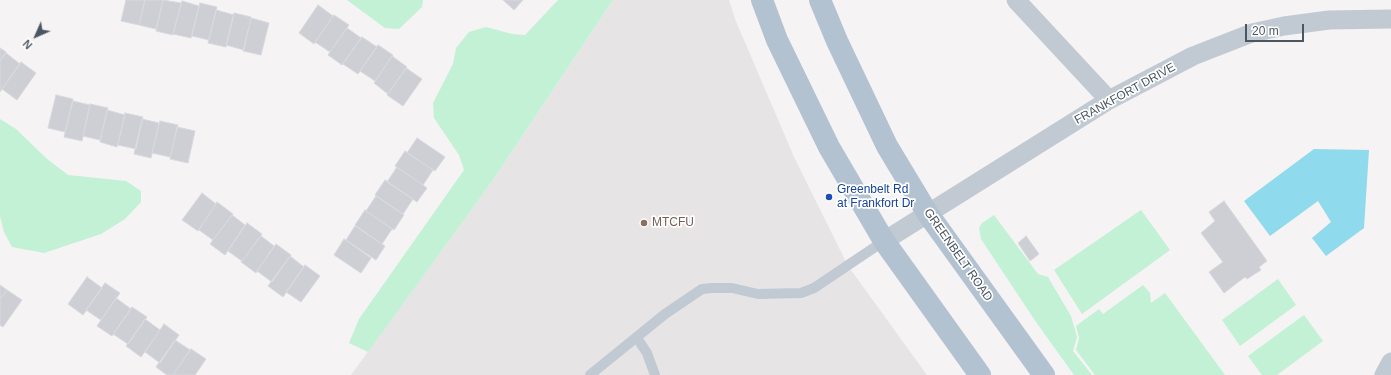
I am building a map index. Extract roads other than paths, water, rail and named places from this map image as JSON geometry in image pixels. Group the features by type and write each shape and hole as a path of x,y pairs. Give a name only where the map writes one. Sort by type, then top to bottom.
{"main road":[{"path":"762,0 777,40 829,147 884,241 980,375"},
{"name":"GREENBELT ROAD","path":"820,0 837,41 887,146 928,214 1044,375"}],"street":[{"path":"1016,0 1109,100"},
{"name":"FRANKFORT DRIVE","path":"884,241 1109,100 1194,56 1252,33 1284,26 1329,20 1391,19"},
{"path":"1384,375 1391,362"}],"lane":[{"path":"590,375 665,314 702,289 732,288 758,294 801,293 814,288 884,241"},
{"path":"637,338 647,353 655,375"}],"water":[{"path":"1314,149 1369,150 1364,228 1326,256 1312,238 1331,222 1318,201 1270,236 1244,201"}],"place":[{"name":"Greenbelt Rd at Frankfort Dr","path":"829,197"},
{"name":"MTCFU","path":"644,223"}]}
